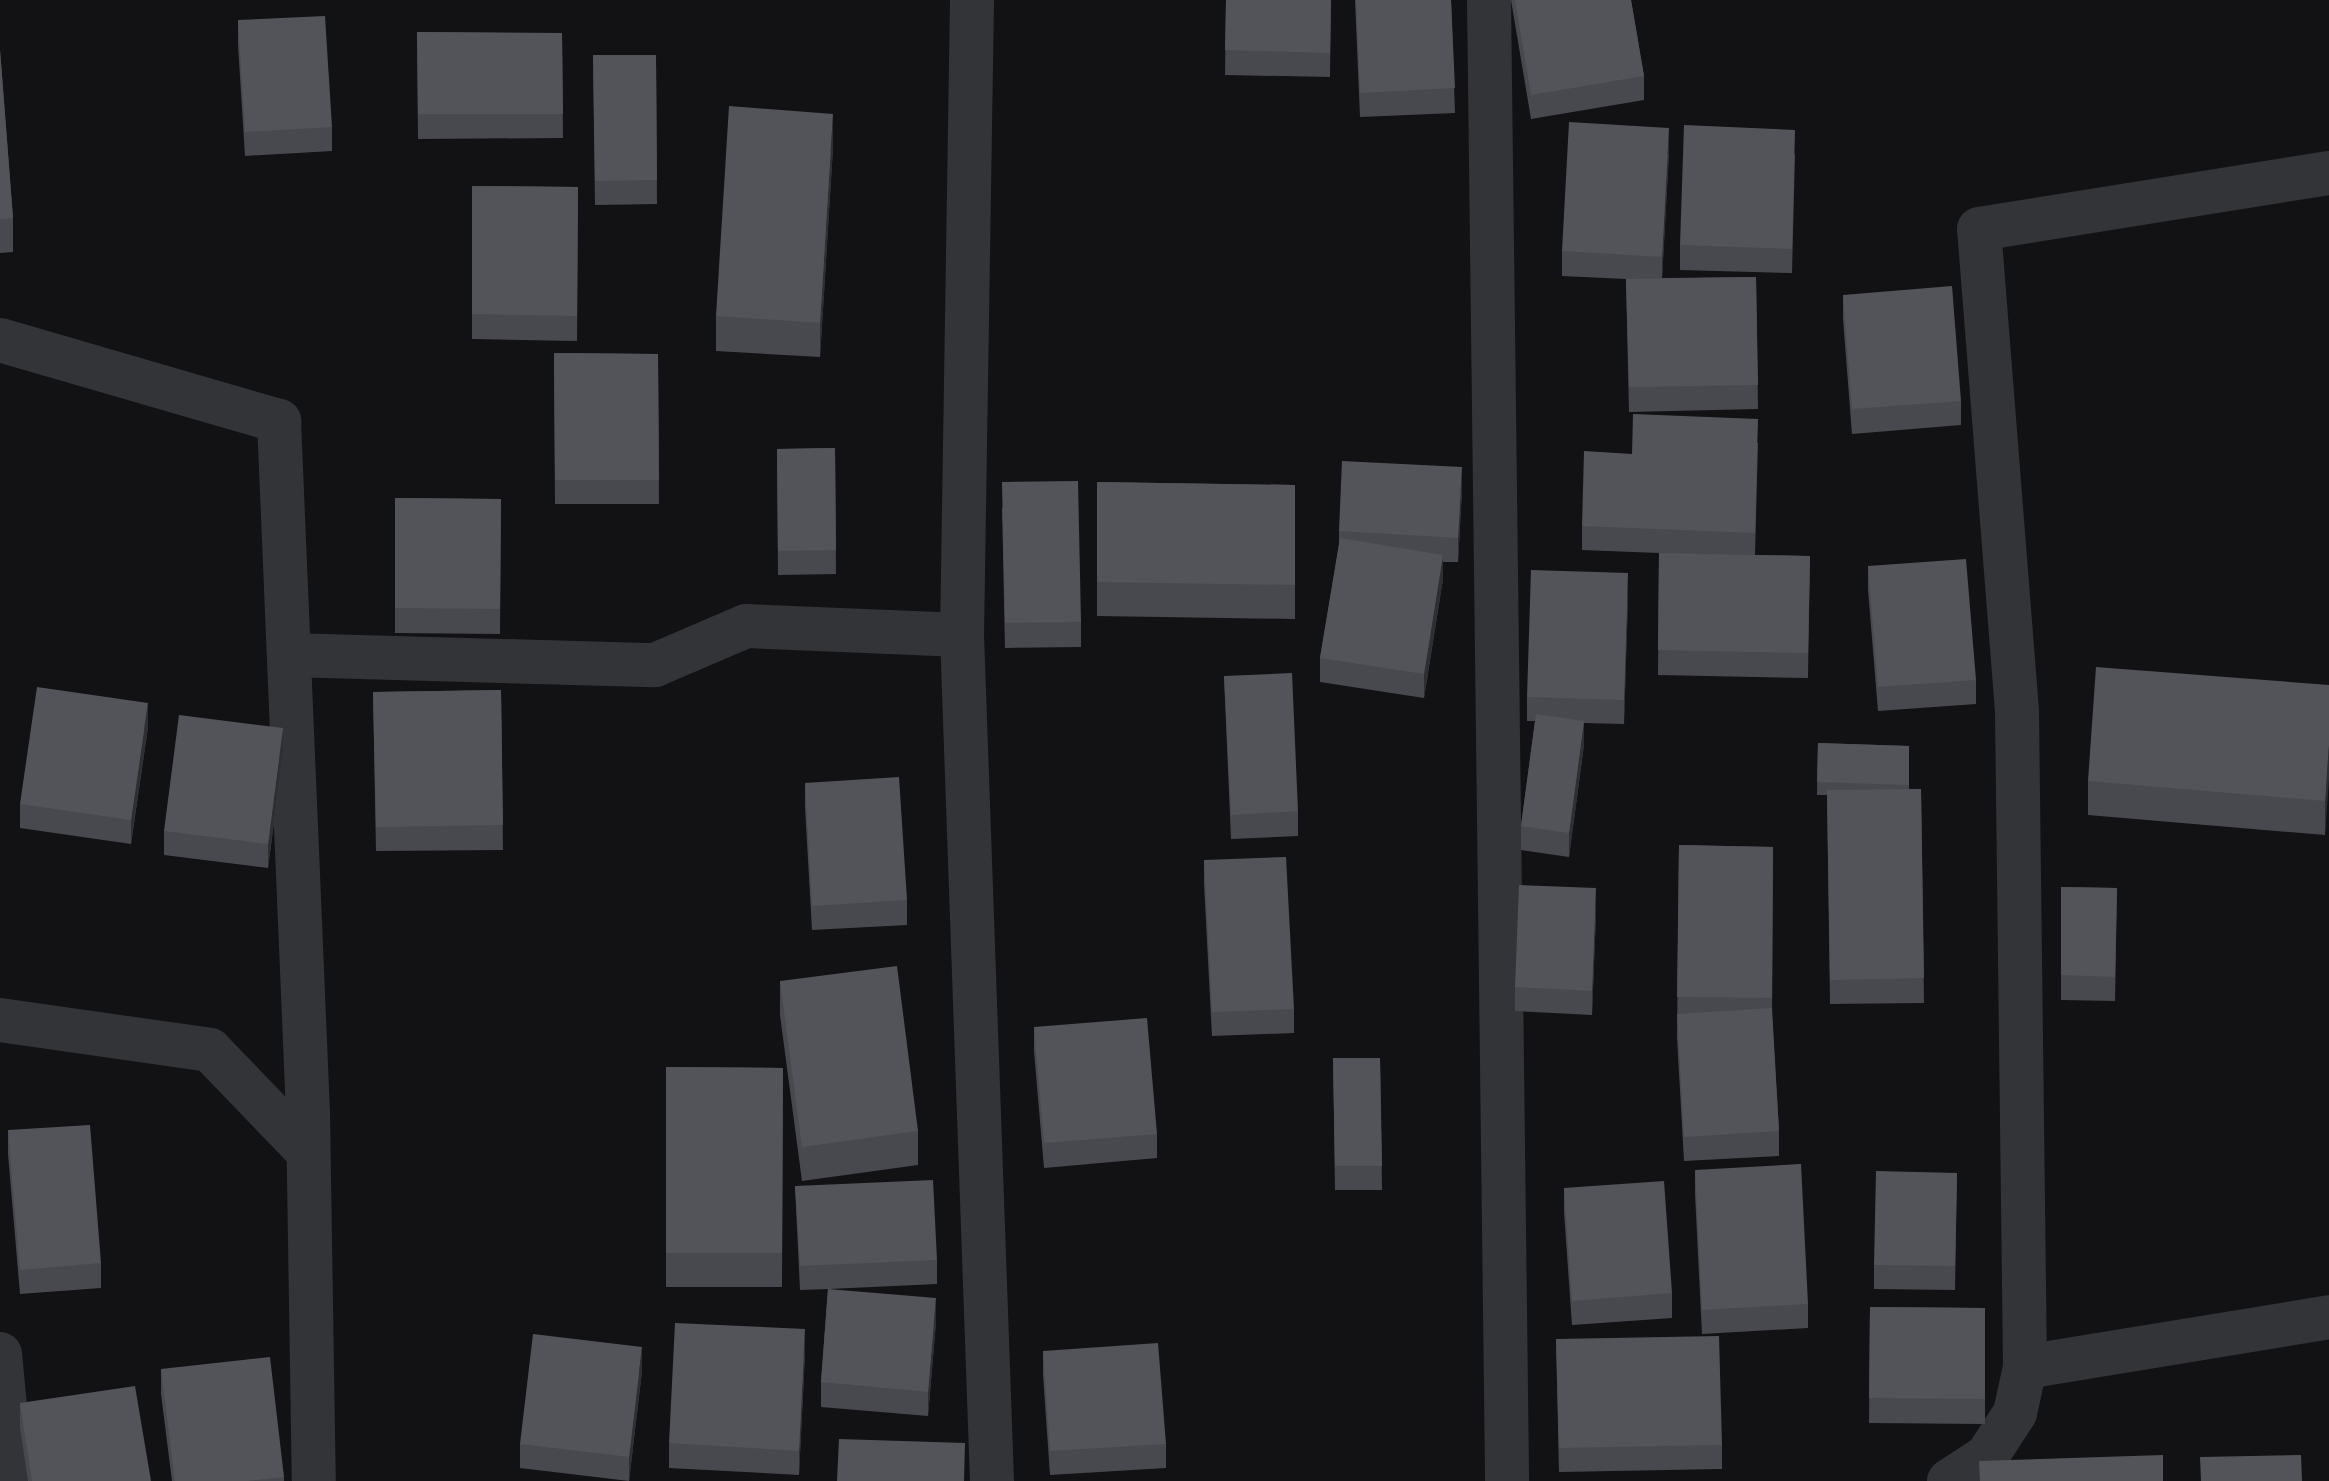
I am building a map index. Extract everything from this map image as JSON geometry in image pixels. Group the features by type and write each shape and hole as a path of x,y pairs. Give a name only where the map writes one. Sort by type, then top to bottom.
{"street":[{"path":"972,0 962,635 992,1481"},
{"path":"1489,0 1507,1481"},
{"path":"1949,1481 1987,1456 2015,1413 2025,1367 2017,711 1979,229 2329,173"},
{"path":"0,340 279,421 308,1152 314,1481"},
{"path":"289,655 655,665 746,626 962,635"},
{"path":"0,1020 210,1050 308,1152"},
{"path":"2025,1367 2329,1317"},
{"path":"0,1354 12,1481"}],"building":[{"path":"1226,0 1331,0 1330,53 1225,50"},
{"path":"1356,0 1451,0 1455,88 1360,93"},
{"path":"1515,0 1631,0 1644,76 1531,95"},
{"path":"325,16 332,127 245,132 238,20"},
{"path":"417,32 562,33 563,114 418,114"},
{"path":"0,50 13,218 0,219"},
{"path":"593,55 656,55 657,180 595,181"},
{"path":"729,106 833,114 820,323 716,316"},
{"path":"1569,122 1669,128 1662,257 1562,251"},
{"path":"1684,125 1795,130 1792,249 1680,245"},
{"path":"472,186 578,187 577,316 472,314"},
{"path":"1756,277 1758,385 1629,387 1626,279"},
{"path":"1952,286 1961,401 1852,409 1843,295"},
{"path":"554,353 658,354 659,480 555,480"},
{"path":"1633,414 1758,419 1755,533 1582,526 1584,451 1632,454"},
{"path":"835,448 836,550 778,551 777,449"},
{"path":"1342,461 1462,467 1458,538 1339,531"},
{"path":"1078,481 1081,622 1005,623 1002,482"},
{"path":"1097,482 1295,485 1295,585 1097,582"},
{"path":"395,498 501,499 500,609 395,608"},
{"path":"1340,538 1443,555 1424,674 1320,658"},
{"path":"1659,553 1810,556 1808,653 1658,650"},
{"path":"1966,559 1976,680 1878,687 1868,566"},
{"path":"1531,570 1628,573 1624,700 1527,697"},
{"path":"2096,667 2329,685 2325,801 2088,781"},
{"path":"1292,673 1298,811 1231,815 1224,676"},
{"path":"37,687 148,703 131,820 20,804"},
{"path":"501,690 503,825 376,827 373,692"},
{"path":"1536,714 1584,721 1569,833 1521,826"},
{"path":"179,715 283,728 268,844 164,831"},
{"path":"1818,743 1909,746 1909,785 1817,782"},
{"path":"899,777 907,900 812,906 805,783"},
{"path":"1921,789 1924,978 1830,980 1827,790"},
{"path":"1679,845 1773,847 1772,998 1677,997"},
{"path":"1286,857 1294,1009 1212,1012 1204,860"},
{"path":"1519,885 1596,888 1592,991 1515,987"},
{"path":"2061,887 2117,888 2115,977 2061,975"},
{"path":"897,966 918,1131 802,1147 780,981"},
{"path":"1772,1008 1779,1131 1684,1137 1677,1014"},
{"path":"1147,1018 1157,1134 1044,1143 1034,1027"},
{"path":"1333,1058 1380,1058 1382,1166 1335,1166"},
{"path":"666,1067 783,1068 782,1253 666,1253"},
{"path":"90,1125 101,1263 20,1270 8,1130"},
{"path":"1801,1164 1808,1304 1702,1310 1695,1170"},
{"path":"1876,1171 1957,1173 1955,1266 1874,1265"},
{"path":"933,1180 937,1260 800,1266 795,1186"},
{"path":"1664,1181 1672,1293 1572,1301 1564,1188"},
{"path":"828,1289 936,1298 928,1392 821,1382"},
{"path":"1870,1307 1985,1308 1985,1399 1869,1398"},
{"path":"675,1323 805,1329 799,1451 669,1443"},
{"path":"533,1334 642,1347 629,1457 520,1444"},
{"path":"1719,1336 1722,1445 1559,1448 1556,1339"},
{"path":"1158,1343 1166,1444 1050,1451 1043,1351"},
{"path":"270,1357 284,1477 247,1481 175,1481 161,1369"},
{"path":"135,1386 151,1481 32,1481 20,1403"},
{"path":"839,1439 965,1443 964,1481 837,1481"},
{"path":"2163,1455 2163,1481 1980,1481 1979,1461"},
{"path":"2301,1455 2302,1481 2201,1481 2200,1457"}]}
